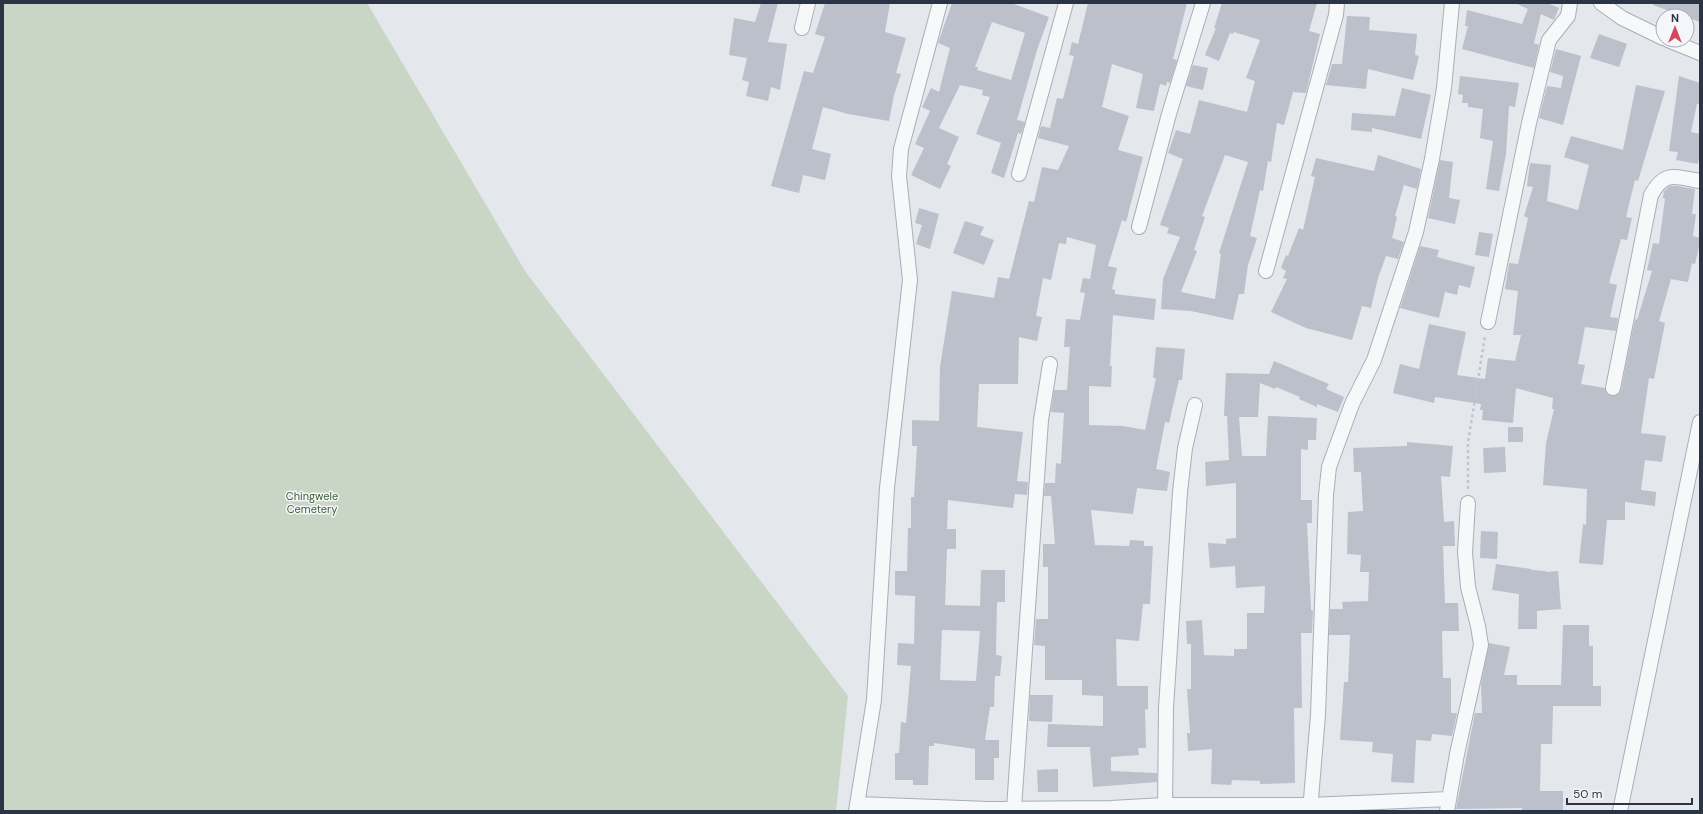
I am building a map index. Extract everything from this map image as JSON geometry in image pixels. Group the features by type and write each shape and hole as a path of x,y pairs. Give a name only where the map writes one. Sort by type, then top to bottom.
{"street":[{"path":"802,28 808,3"},
{"path":"940,3 900,149 900,176 910,280 887,488 874,700 857,808 988,810 1014,808 1310,808 1448,805 1458,747 1481,645 1478,626 1468,587 1465,552 1468,503"},
{"path":"1019,174 1066,3"},
{"path":"1139,227 1169,114 1203,3"},
{"path":"1266,272 1336,15 1337,3"},
{"path":"1310,808 1318,715 1326,495 1329,467 1352,404 1374,360 1416,232 1432,159 1444,88 1452,3"},
{"path":"1488,322 1529,122 1548,40 1568,16 1570,3"},
{"path":"1601,3 1622,18 1655,34"},
{"path":"1688,48 1700,53"},
{"path":"1613,388 1651,195 1658,182 1670,176 1700,181"},
{"path":"1014,808 1041,420 1050,364"},
{"path":"1165,808 1166,708 1180,492 1184,448 1195,405"},
{"path":"1620,811 1700,422"}],"path":[{"path":"1468,503 1468,443 1488,322"}],"green space":[{"name":"Chingwele Cemetery","path":"3,3 367,3 525,271 848,696 836,811 3,811"}],"building":[{"path":"761,3 778,3 768,42 787,44 780,90 771,87 768,101 746,96 749,82 742,80 747,58 729,55 734,18 755,22"},
{"path":"825,3 890,3 885,32 906,38 896,73 901,74 894,95 889,121 848,114 823,107 812,149 831,154 825,180 803,175 799,193 771,186 804,71 813,73 825,37 815,34"},
{"path":"952,3 1011,3 1049,17 1037,50 1017,120 1025,122 1021,134 1018,133 1004,178 991,173 1001,143 976,134 990,97 982,95 983,90 960,85 939,128 959,137 947,164 951,166 940,189 911,175 924,148 915,144 930,111 922,107 931,88 939,92 950,48 938,43","holes":["992,22 1025,33 1011,80 977,70 978,67 975,67"]},
{"path":"1088,3 1187,3 1173,59 1177,60 1170,83 1167,82 1166,86 1160,84 1154,111 1136,108 1143,74 1112,64 1102,107 1129,116 1118,150 1143,157 1126,222 1122,220 1108,266 1117,268 1112,289 1115,290 1115,294 1156,299 1154,320 1113,315 1110,366 1112,366 1111,387 1089,386 1089,425 1123,426 1145,430 1156,378 1153,378 1156,347 1185,349 1182,380 1179,380 1169,423 1165,422 1156,469 1170,472 1167,491 1137,488 1133,514 1091,510 1095,545 1129,546 1130,540 1144,541 1144,546 1153,546 1150,604 1143,604 1139,641 1116,639 1117,686 1148,686 1148,710 1145,709 1146,748 1138,748 1139,755 1111,757 1111,771 1157,773 1157,782 1093,787 1090,747 1047,747 1048,724 1103,726 1103,696 1082,695 1082,680 1045,680 1045,646 1034,645 1036,619 1048,619 1048,567 1043,567 1043,544 1055,544 1051,496 1044,496 1045,483 1055,483 1056,463 1061,464 1064,413 1051,412 1054,390 1067,390 1070,347 1064,347 1066,319 1080,320 1085,293 1080,292 1083,278 1090,279 1096,245 1067,237 1066,244 1059,243 1051,280 1043,278 1036,316 1042,317 1037,341 1019,337 1018,384 979,384 977,427 1023,432 1017,481 1028,482 1027,495 1015,494 1013,508 948,500 947,529 956,529 956,549 947,549 945,605 980,606 981,570 1005,570 1005,602 997,602 996,655 1002,656 1000,676 995,676 994,707 990,707 985,740 999,740 999,758 994,758 994,780 975,780 975,749 934,743 934,746 929,746 928,785 913,785 913,780 895,780 895,753 899,753 901,722 906,723 911,666 897,665 898,643 914,644 915,596 895,595 895,571 907,571 908,528 911,528 911,497 914,497 917,446 912,446 912,420 939,421 940,367 952,291 994,298 998,277 1009,279 1029,201 1034,202 1042,167 1058,170 1069,146 1038,138 1041,126 1050,128 1057,98 1063,99 1074,56 1069,55 1072,42 1078,44","holes":["942,630 980,631 976,681 940,680"]},
{"path":"1222,3 1317,3 1309,31 1320,34 1306,93 1293,92 1284,125 1277,123 1271,162 1268,161 1263,191 1260,190 1250,236 1257,238 1248,265 1244,294 1239,294 1233,320 1191,311 1161,309 1163,279 1180,237 1167,233 1169,228 1160,225 1183,159 1168,153 1176,130 1190,134 1199,100 1247,112 1255,81 1246,78 1260,40 1234,32 1233,34 1230,33 1219,61 1205,55 1216,28 1214,28","holes":["1225,155 1248,162 1219,253 1221,254 1215,299 1181,292 1197,251 1194,250 1205,217 1202,216"]},
{"path":"1515,3 1547,3 1559,8 1554,20 1541,14 1534,43 1539,45 1534,68 1462,49 1468,26 1465,26 1467,10 1522,24 1528,9"},
{"path":"1653,3 1700,3 1700,22 1695,20 1695,8 1661,8 1653,5"},
{"path":"1347,16 1370,17 1369,30 1417,34 1415,55 1419,56 1413,80 1368,69 1366,89 1326,85 1332,64 1342,64"},
{"path":"1599,34 1627,44 1619,67 1590,58"},
{"path":"1556,49 1581,56 1563,125 1539,118 1547,86 1561,88 1563,76 1550,72"},
{"path":"1193,65 1208,68 1203,90 1186,86"},
{"path":"1460,76 1519,83 1515,107 1509,106 1506,154 1499,191 1486,189 1493,141 1480,138 1483,109 1468,107 1468,103 1462,103 1463,95 1458,94"},
{"path":"1679,76 1700,83 1700,104 1697,104 1691,132 1700,134 1698,164 1676,160 1678,152 1669,151"},
{"path":"1636,85 1665,91 1638,181 1635,180 1626,217 1632,218 1627,240 1621,239 1609,283 1617,285 1610,317 1618,318 1616,331 1585,327 1578,364 1585,365 1581,384 1605,388 1607,394 1612,396 1619,394 1621,390 1635,319 1637,320 1652,271 1647,270 1653,243 1659,244 1665,199 1663,198 1664,191 1670,186 1695,189 1692,214 1696,214 1693,236 1700,238 1700,243 1695,264 1692,263 1688,282 1671,279 1659,321 1665,323 1654,379 1649,378 1641,433 1666,436 1662,462 1645,460 1641,490 1656,492 1655,506 1625,502 1625,520 1607,520 1603,565 1579,563 1583,524 1586,525 1587,489 1543,485 1546,443 1554,409 1552,409 1553,398 1516,388 1513,423 1482,420 1483,410 1480,410 1481,404 1435,397 1434,403 1393,393 1400,364 1419,369 1429,324 1466,332 1457,375 1485,379 1488,358 1515,361 1521,335 1513,335 1518,291 1505,289 1509,263 1518,264 1528,218 1524,216 1533,187 1527,186 1530,163 1551,165 1547,201 1578,210 1589,165 1564,157 1571,136 1623,150"},
{"path":"1402,88 1431,95 1421,139 1372,128 1372,132 1351,130 1352,113 1395,116"},
{"path":"1378,155 1421,169 1417,189 1404,185 1395,216 1397,217 1392,238 1404,242 1398,259 1386,256 1378,278 1371,308 1362,306 1352,340 1306,328 1271,312 1287,279 1283,278 1286,271 1281,268 1286,255 1288,256 1299,228 1303,230 1315,177 1311,176 1316,158 1374,171"},
{"path":"1440,160 1453,162 1449,198 1460,200 1455,224 1428,218"},
{"path":"919,208 939,214 930,249 916,244 922,225 915,223"},
{"path":"965,221 984,227 980,235 994,240 984,265 953,253"},
{"path":"1479,232 1493,234 1489,257 1475,255"},
{"path":"1420,246 1439,250 1437,257 1475,267 1470,288 1459,285 1457,295 1445,292 1439,318 1400,308"},
{"path":"1274,361 1329,384 1326,389 1344,397 1338,412 1317,404 1317,407 1299,399 1300,397 1276,387 1275,389 1260,383 1258,417 1239,417 1242,456 1266,456 1268,416 1317,418 1316,440 1308,440 1308,450 1301,449 1301,500 1312,500 1312,523 1307,523 1311,610 1313,610 1312,633 1301,633 1302,708 1294,708 1295,783 1260,784 1260,781 1232,780 1231,785 1211,784 1212,749 1188,751 1187,733 1190,733 1187,689 1191,689 1191,644 1187,644 1186,621 1202,620 1204,655 1234,656 1234,649 1247,649 1247,613 1264,613 1265,586 1236,588 1235,566 1210,568 1208,543 1226,544 1226,539 1236,538 1236,483 1206,486 1205,462 1229,460 1227,416 1224,416 1226,373 1269,374"},
{"path":"1508,427 1523,427 1523,442 1508,442"},
{"path":"1407,442 1453,446 1450,477 1441,476 1444,522 1454,521 1455,546 1443,546 1445,603 1458,603 1459,631 1442,631 1443,678 1451,678 1451,713 1457,713 1452,736 1432,734 1431,741 1416,740 1414,783 1391,782 1393,754 1372,752 1373,742 1340,740 1344,682 1348,682 1350,635 1329,635 1330,609 1343,609 1342,602 1368,601 1369,572 1360,572 1361,555 1347,554 1348,512 1363,511 1361,472 1354,472 1353,448 1407,446"},
{"path":"1505,447 1506,472 1484,473 1483,448"},
{"path":"1481,531 1498,532 1497,559 1480,558"},
{"path":"1496,564 1546,572 1558,571 1561,609 1537,611 1537,629 1518,629 1519,594 1492,590"},
{"path":"1563,625 1589,625 1589,646 1593,646 1593,686 1601,686 1601,706 1553,706 1552,744 1541,744 1540,791 1563,791 1563,811 1522,811 1522,808 1456,809 1475,713 1482,713 1481,684 1489,643 1510,647 1504,675 1517,675 1517,685 1561,685"},
{"path":"1030,695 1053,695 1052,722 1029,721"},
{"path":"1058,769 1058,792 1038,792 1037,770"}]}
